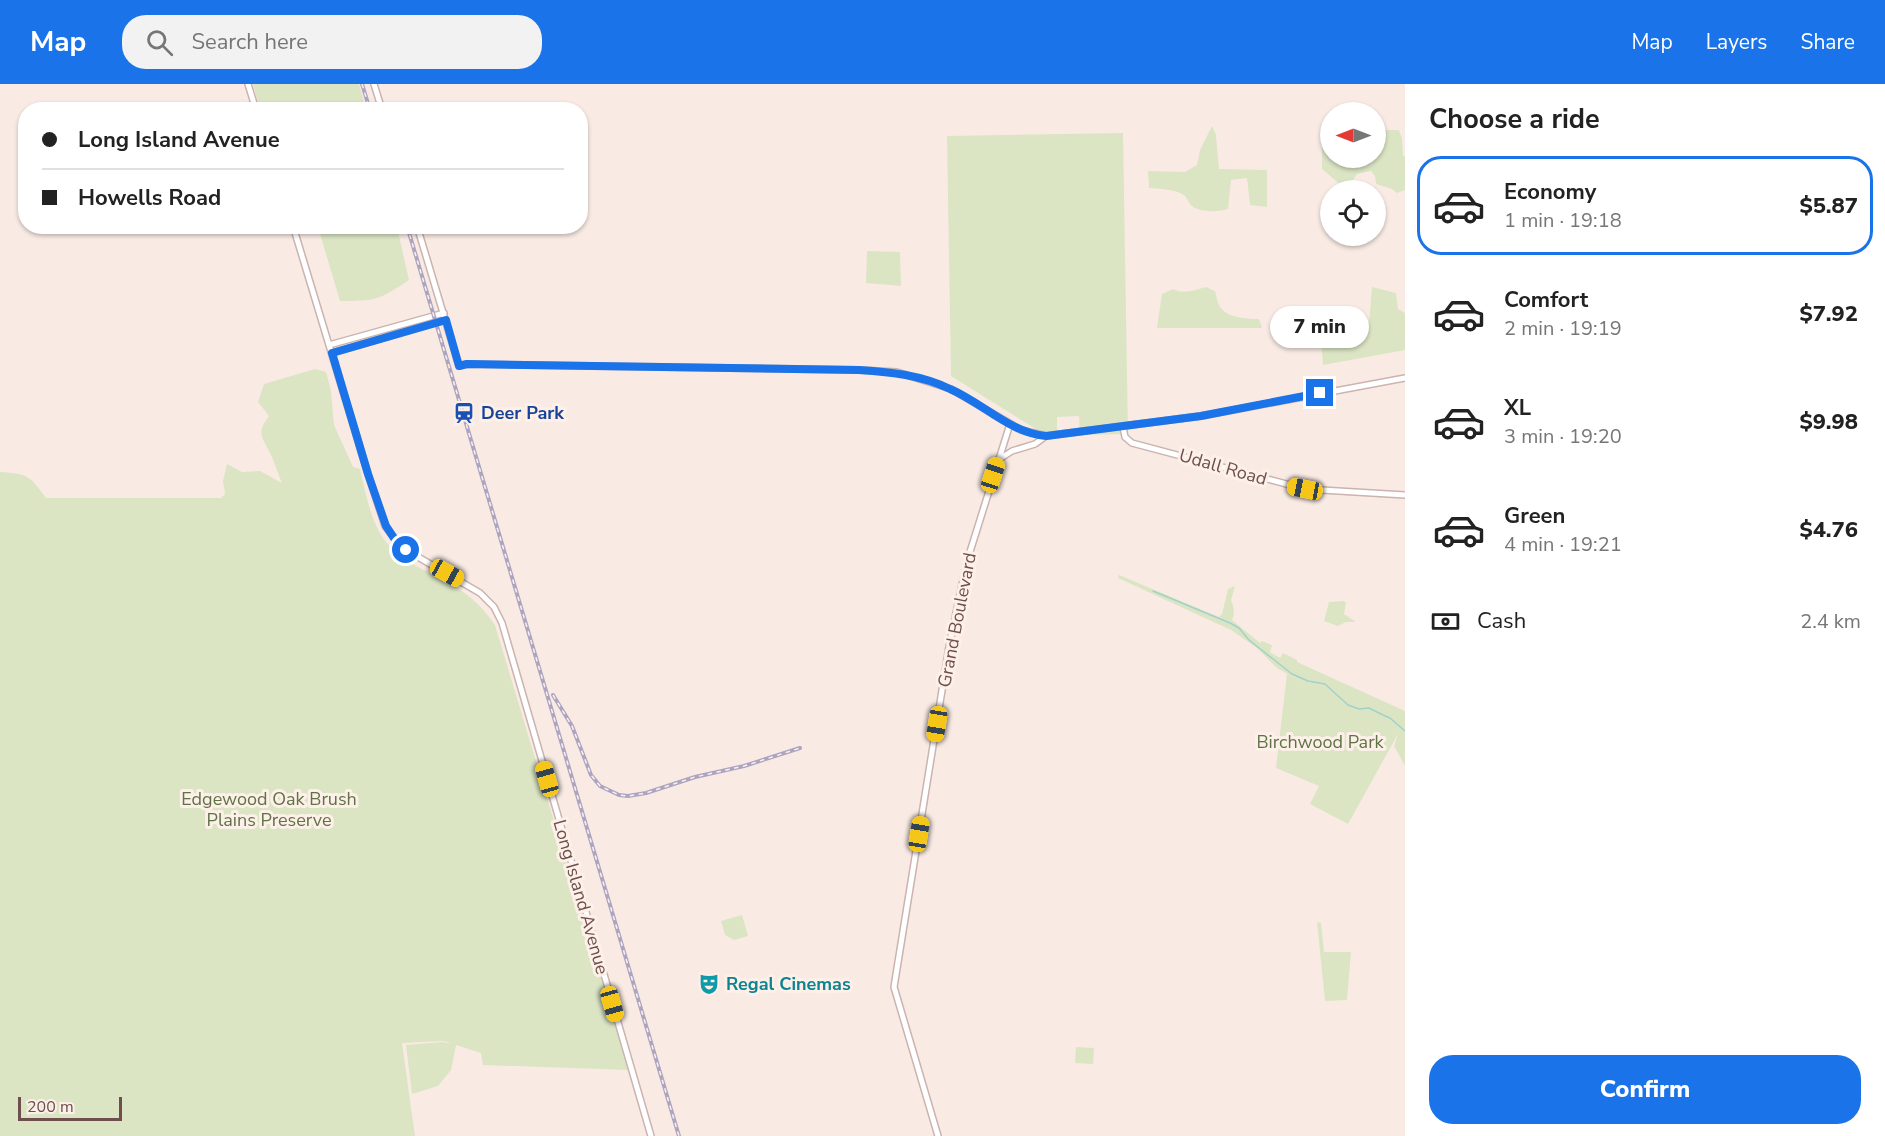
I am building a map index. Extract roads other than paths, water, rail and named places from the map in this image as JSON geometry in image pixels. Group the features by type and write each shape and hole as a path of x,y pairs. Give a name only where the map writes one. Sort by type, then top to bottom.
{"street":[{"path":"248,84 254,102"},
{"path":"374,84 380,102"},
{"name":"Long Island Avenue","path":"295,234 386,526 406,550 480,593 494,607 502,623 651,1136"},
{"path":"419,234 459,366 467,364 897,372 951,389 1010,424 1030,433 1046,436 1201,416 1405,378"},
{"path":"329,345 445,316"},
{"path":"332,353 445,316"},
{"name":"Grand Boulevard","path":"938,1136 894,987 949,648 969,555 1010,424"},
{"name":"Udall Road","path":"1123,427 1125,437 1132,443 1288,485 1338,492 1405,495"},
{"path":"998,460 1012,451 1035,444 1046,436"}],"waterway":[{"path":"1153,591 1230,623 1239,628 1249,640 1292,674 1308,681 1325,684 1348,705 1359,709 1369,708 1390,718 1405,731"}],"railway":[{"path":"362,84 368,102"},
{"path":"409,234 679,1136"},
{"path":"553,695 572,726 591,775 600,786 619,795 646,793 800,748"}],"place":[{"name":"Deer Park","path":"464,413"},
{"name":"Regal Cinemas","path":"709,984"}],"park label":[{"name":"Birchwood Park","path":"1320,742"},
{"name":"Edgewood Oak Brush Plains Preserve","path":"269,809"}]}
